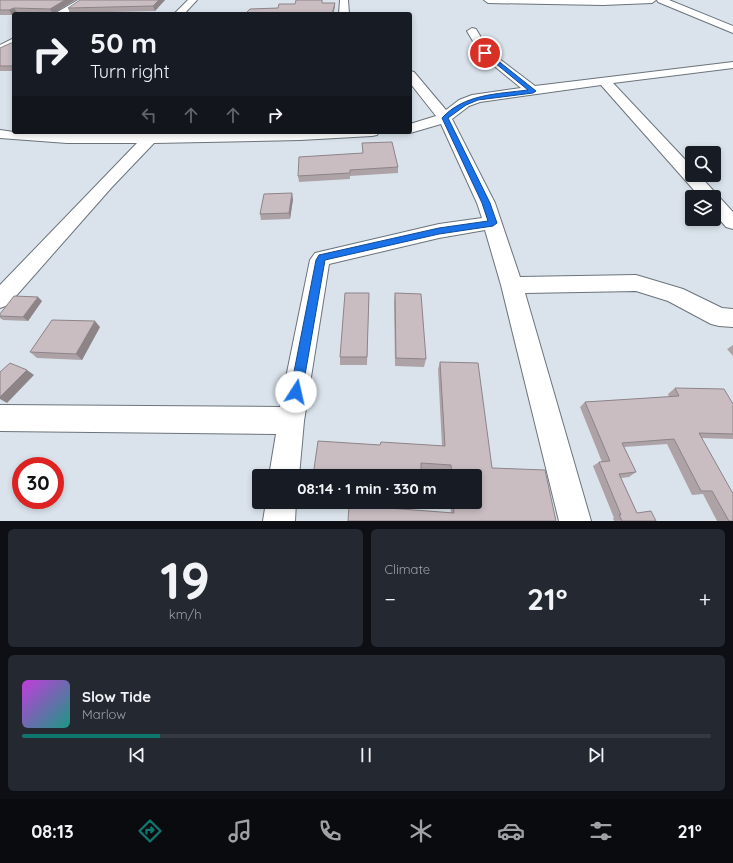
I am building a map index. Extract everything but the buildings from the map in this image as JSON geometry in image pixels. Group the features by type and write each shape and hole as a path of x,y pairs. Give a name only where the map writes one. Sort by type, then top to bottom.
{"street":[{"path":"63,12 84,0"},
{"path":"181,12 193,0"},
{"path":"344,0 344,12"},
{"path":"488,0 603,2 652,0"},
{"path":"661,0 733,30"},
{"path":"472,31 485,53 533,91"},
{"path":"0,50 12,41"},
{"path":"412,128 445,118 464,103 477,98 733,65"},
{"path":"412,77 445,118 486,203 512,285 575,521"},
{"path":"604,81 704,190"},
{"path":"0,134 150,138 269,134"},
{"path":"0,299 106,183 150,138"},
{"path":"721,210 733,223"},
{"path":"285,469 291,422 320,260 322,258 439,231 493,223"},
{"path":"512,285 636,283 675,295 719,317 733,318"},
{"path":"0,418 291,422"},
{"path":"279,521 280,509"}],"route":[{"path":"296,392 320,260 322,258 325,256 439,231 493,223 486,203 445,118 464,103 477,98 533,91 485,53"}]}
